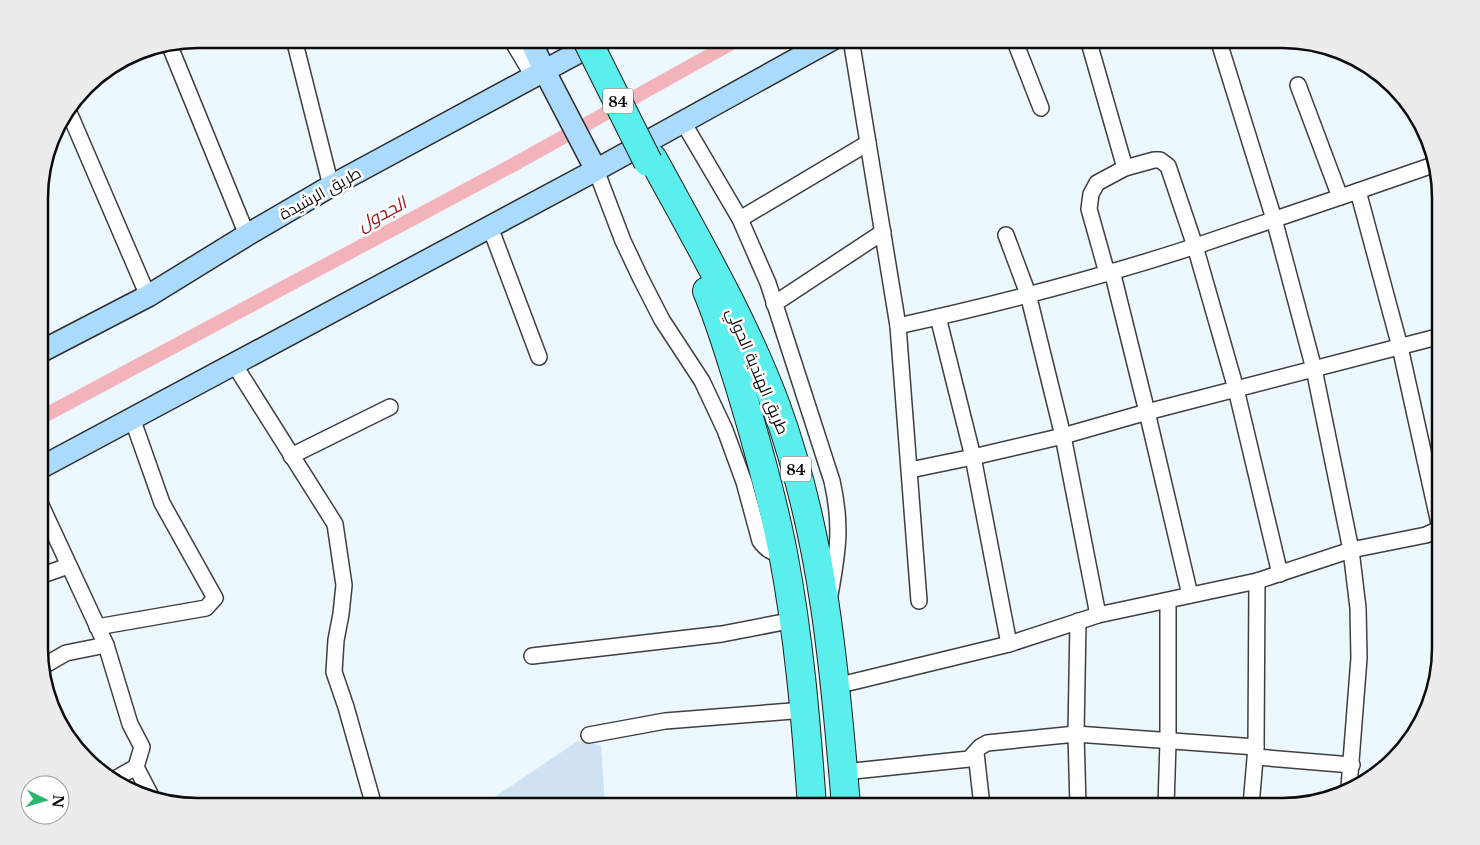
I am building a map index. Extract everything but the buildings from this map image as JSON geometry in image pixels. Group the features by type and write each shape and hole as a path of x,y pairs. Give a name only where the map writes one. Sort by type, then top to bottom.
{"highway":[{"name":"84","path":"596,48 651,161"},
{"name":"طريق الهندية الحولي","path":"651,161 713,306 759,452 783,553 794,620 805,710 811,797"},
{"name":"طريق الهندية الحولي","path":"651,161 737,317 776,405 790,450 816,549 827,612 836,686 845,797"}],"main road":[{"path":"533,48 540,72 561,104 596,170"},
{"name":"طريق الرشيدة","path":"48,348 148,296 246,235 331,186 540,72 578,48"},
{"path":"48,464 596,170 817,48"}],"street":[{"path":"296,48 331,186"},
{"path":"520,48 540,72"},
{"path":"852,48 898,326 919,601"},
{"path":"1018,48 1041,108"},
{"path":"1091,48 1125,168"},
{"path":"1221,48 1274,219 1314,369 1351,550 1358,608 1359,658 1350,782"},
{"path":"172,50 246,235"},
{"path":"1298,85 1340,197"},
{"path":"71,117 148,296"},
{"path":"683,122 740,220 768,283 801,382 836,498 839,533 838,550 827,612"},
{"path":"740,220 868,143"},
{"path":"1190,595 1147,412 1109,272 1089,209 1091,194 1097,183 1125,168 1154,160 1160,160 1168,166 1195,246 1236,389 1280,574"},
{"path":"898,326 1109,272 1195,246 1430,167"},
{"path":"596,170 640,280 666,327 702,381 725,430 744,482 760,541 771,552 783,553"},
{"path":"1358,191 1400,347 1432,488"},
{"path":"490,227 539,357"},
{"path":"774,304 883,232"},
{"path":"1006,235 1028,294 1063,436 1098,615"},
{"path":"938,317 973,457 1009,644"},
{"path":"910,470 1063,436 1147,412 1432,338"},
{"path":"234,364 335,524 344,585 336,640 334,672 372,798"},
{"path":"291,456 390,407"},
{"path":"97,627 206,608 215,598 162,503 132,418"},
{"path":"48,521 106,645 130,724 142,747 136,767 120,776"},
{"path":"836,686 1009,644 1098,615 1257,581 1351,550 1432,532"},
{"path":"48,573 68,566"},
{"path":"1252,797 1256,752 1257,581"},
{"path":"1166,797 1168,601"},
{"path":"532,656 722,634 794,620"},
{"path":"1078,621 1076,734 1078,797"},
{"path":"49,663 66,653 106,645"},
{"path":"589,734 665,721 805,710"},
{"path":"844,772 969,759 980,747 987,743 1076,734 1168,742 1352,765"},
{"path":"976,753 981,797"},
{"path":"136,767 147,788"}],"shaded area":[{"path":"578,741 601,745 604,798 493,798"}],"waterway":[{"name":"الجدول","path":"48,414 513,165 723,48"}]}
